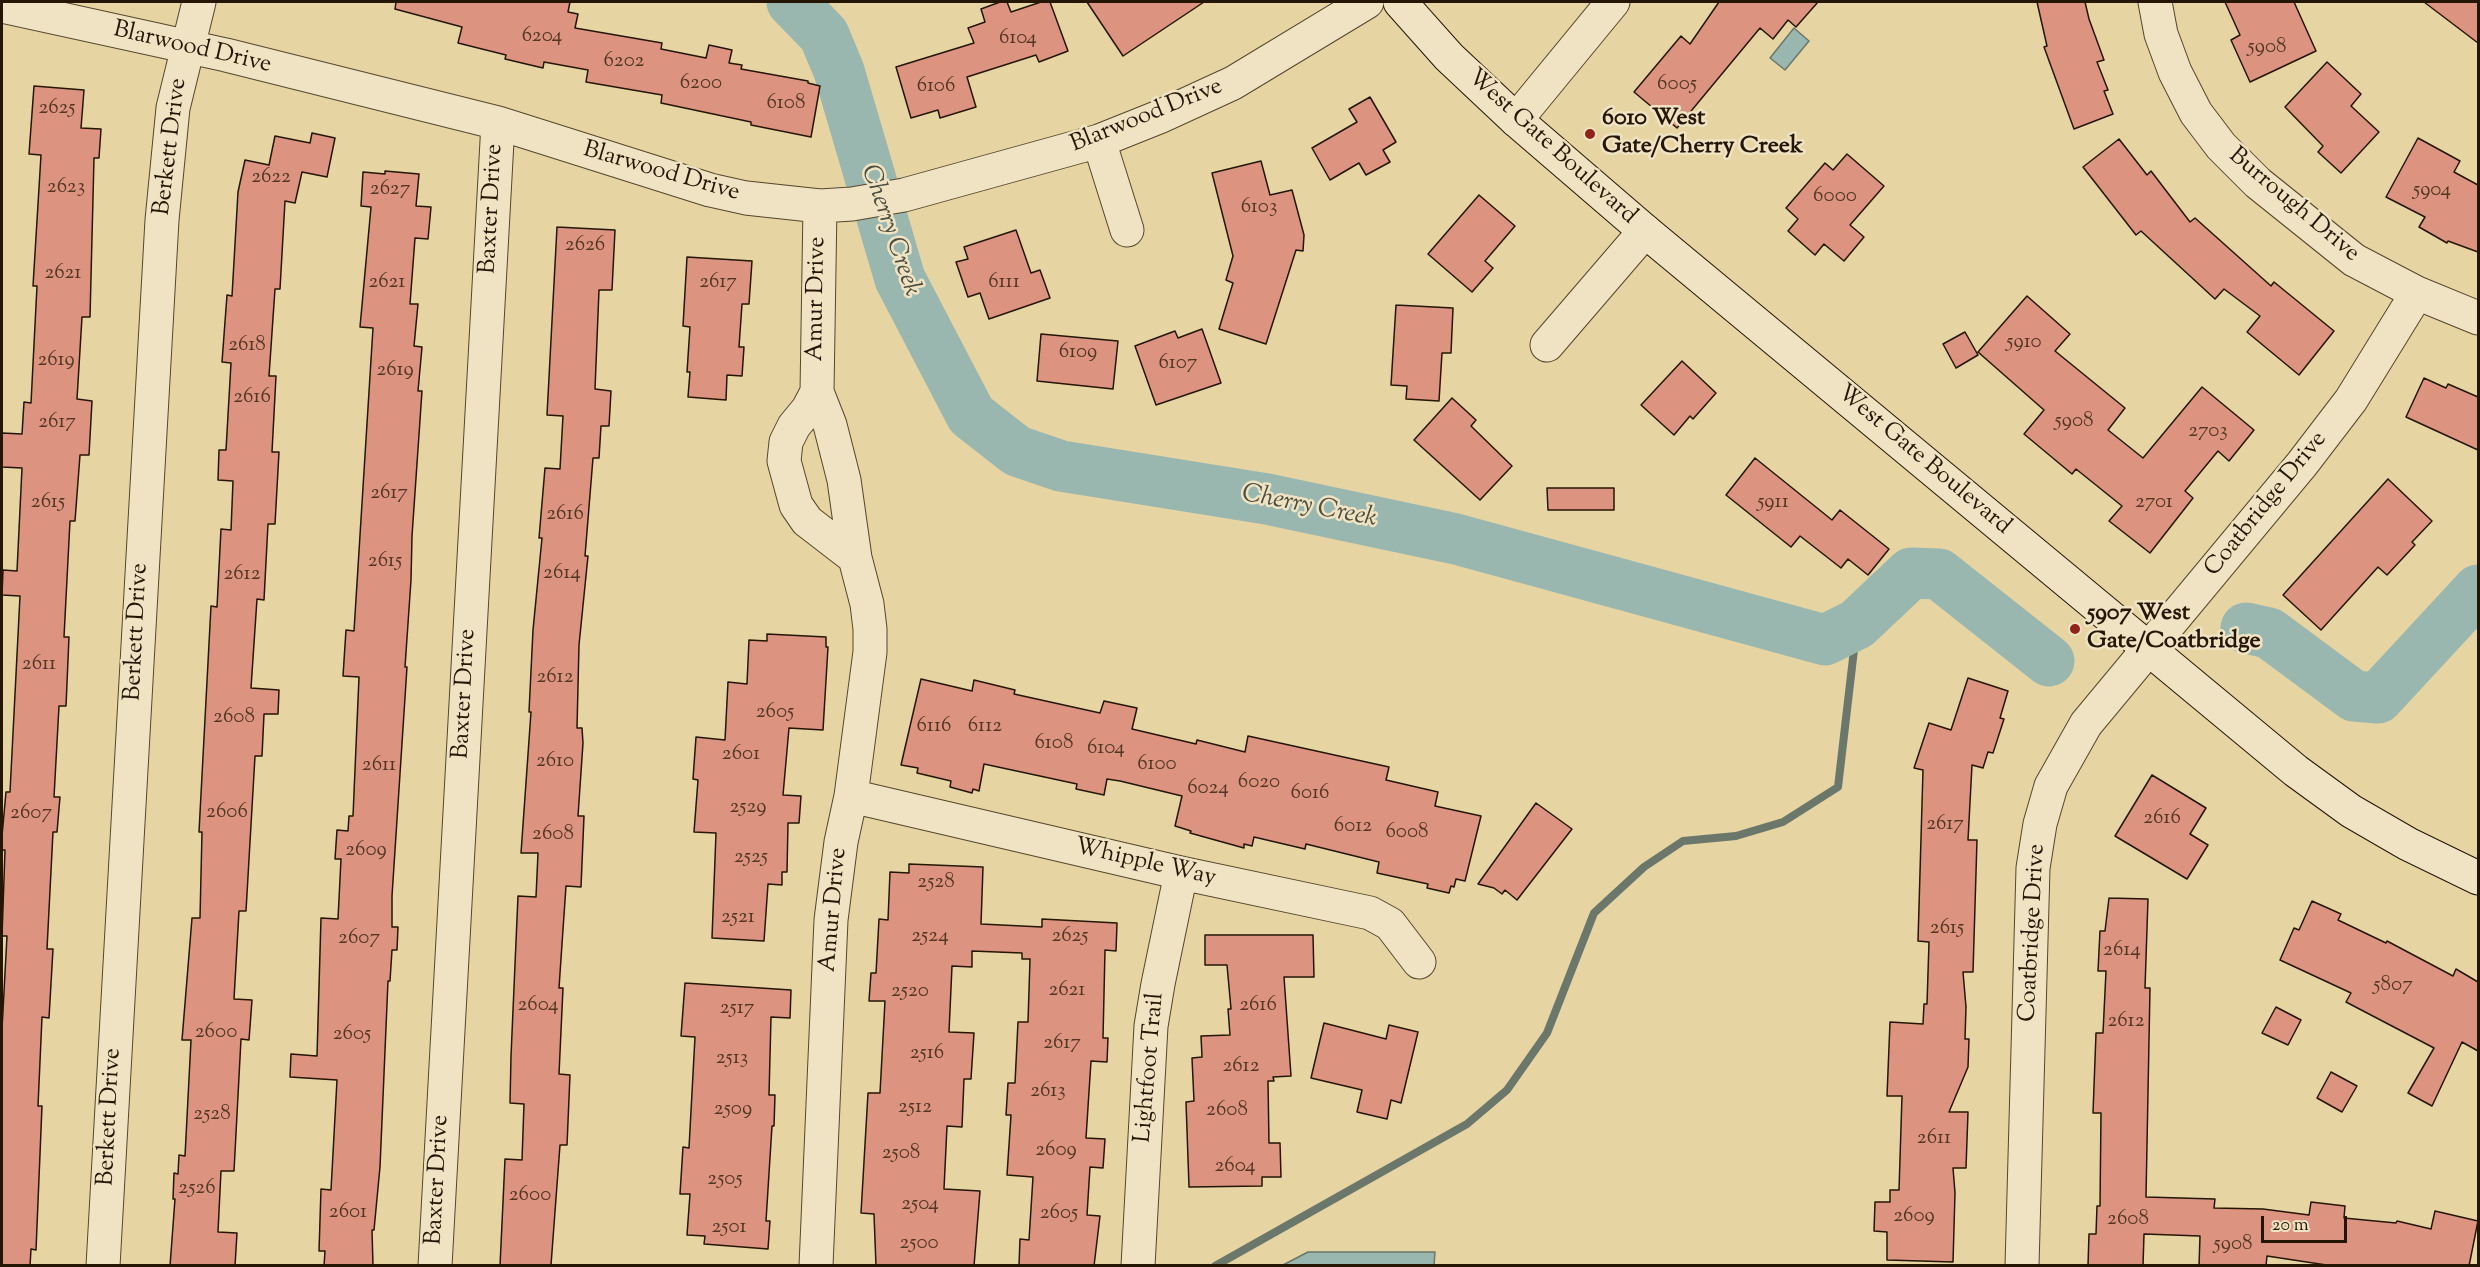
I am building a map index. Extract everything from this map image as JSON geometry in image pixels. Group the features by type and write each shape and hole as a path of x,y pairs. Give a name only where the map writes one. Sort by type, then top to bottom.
{"street":[{"name":"Berkett Drive","path":"103,1266 162,220 173,108 186,47 199,2"},
{"name":"Blarwood Drive","path":"2,6 186,47 498,123 710,190 746,198 820,206 852,204 904,195 1099,141 1159,117 1233,83 1367,2"},
{"name":"West Gate Boulevard","path":"1400,2 1449,57 1516,120 1645,231 2296,771 2351,811 2408,844 2478,878"},
{"path":"1516,120 1613,2"},
{"name":"Burrough Drive","path":"2155,2 2162,34 2175,72 2196,113 2221,146 2258,183 2354,260 2417,293 2478,318"},
{"name":"Baxter Drive","path":"435,1266 498,123"},
{"path":"1099,141 1127,230"},
{"name":"Amur Drive","path":"816,1266 831,920 841,842 851,796 870,652 867,604 855,558 844,480 830,425 817,392 820,206"},
{"path":"1547,345 1645,231"},
{"name":"Coatbridge Drive","path":"2022,1266 2033,868 2040,824 2051,786 2086,724 2150,650 2302,464 2351,400 2417,293"},
{"name":"Amur Drive","path":"817,392 786,442 784,461 796,505 807,521 855,558"},
{"name":"Whipple Way","path":"851,796 1181,873 1370,913 1390,924 1419,962"},
{"name":"Lightfoot Trail","path":"1138,1265 1151,1026 1181,873"}],"water":[{"path":"1794,28 1809,41 1785,70 1770,58"},
{"path":"1308,1252 1435,1252 1434,1265 1283,1265"}],"building":[{"path":"396,2 570,2 568,12 578,14 575,28 662,43 661,49 706,58 709,45 732,50 729,63 742,65 741,69 808,81 808,83 820,86 811,137 661,103 662,95 586,82 588,70 544,62 543,68 505,59 506,55 458,43 462,27 395,9"},
{"path":"1000,2 1007,2 1011,12 1041,2 1050,2 1068,51 1039,62 1036,55 967,77 976,107 940,118 938,110 911,118 896,67 974,43 968,28 985,22 981,9"},
{"path":"1087,2 1204,2 1123,56"},
{"path":"1719,2 1818,2 1796,27 1788,20 1773,39 1760,28 1677,128 1634,92 1681,36 1690,44"},
{"path":"2037,2 2085,2 2104,60 2097,62 2108,90 2104,91 2113,114 2074,129 2044,47 2047,46"},
{"path":"2225,2 2294,2 2316,51 2250,82 2231,40 2240,35"},
{"path":"2424,2 2478,2 2478,43"},
{"path":"2327,62 2361,94 2351,106 2379,132 2341,173 2318,152 2323,146 2285,107"},
{"path":"34,86 84,90 81,128 101,129 99,158 94,158 90,317 82,317 77,399 92,401 89,455 80,455 75,521 70,521 64,637 69,637 66,706 59,706 54,797 60,797 57,832 53,832 47,949 53,949 49,1018 42,1017 38,1106 42,1106 36,1250 31,1249 30,1266 2,1266 2,1029 7,936 2,936 5,850 2,850 2,836 6,792 10,792 20,596 2,595 3,570 17,571 22,468 2,467 2,433 22,434 24,402 31,403 37,286 33,286 41,155 29,154"},
{"path":"1370,97 1396,142 1383,150 1390,162 1366,175 1359,163 1330,180 1312,148 1357,122 1349,109"},
{"path":"312,133 335,138 327,177 302,172 295,203 285,201 280,289 275,289 269,376 276,376 272,452 279,452 275,524 268,524 264,600 257,599 251,688 279,690 278,714 264,714 262,756 255,756 246,911 239,911 234,999 252,1000 249,1040 241,1039 234,1171 221,1171 218,1232 237,1233 235,1266 170,1266 175,1199 173,1199 174,1173 178,1174 179,1155 185,1156 191,1040 182,1040 192,918 200,918 202,832 199,832 211,606 217,607 221,529 231,530 233,481 218,480 219,450 226,450 231,363 222,362 227,295 232,296 238,192 245,160 269,165 275,136 310,143"},
{"path":"2418,138 2460,161 2454,172 2478,185 2478,252 2448,241 2447,243 2419,227 2425,217 2386,197"},
{"path":"2119,139 2147,175 2151,171 2190,222 2195,218 2271,286 2274,282 2334,331 2299,375 2247,332 2260,316 2224,289 2215,299 2141,231 2136,235 2083,167"},
{"path":"1847,154 1884,186 1850,225 1864,237 1844,261 1824,244 1815,255 1788,231 1798,219 1786,208 1825,163 1833,170"},
{"path":"1261,161 1270,195 1292,190 1304,235 1303,251 1296,250 1266,344 1219,329 1233,283 1226,280 1233,256 1212,173"},
{"path":"385,171 419,174 416,206 431,207 428,239 415,238 410,304 418,304 414,346 422,347 418,391 422,391 392,896 392,927 398,927 397,950 392,950 390,981 388,981 380,1167 374,1230 372,1230 373,1266 324,1266 325,1251 319,1251 321,1189 331,1190 337,1080 290,1077 291,1054 317,1056 321,918 338,919 341,859 335,859 337,830 348,831 349,816 353,816 359,677 343,676 346,630 354,631 373,328 360,327 371,207 361,206 363,172 385,174"},
{"path":"1479,195 1515,226 1485,261 1493,268 1472,292 1428,254"},
{"path":"557,227 615,230 612,290 599,290 595,389 611,391 609,426 601,426 599,458 593,458 585,556 588,556 579,645 577,728 582,728 583,743 578,816 584,816 581,887 566,886 559,988 563,988 559,1074 570,1075 567,1145 560,1145 551,1265 500,1266 505,1159 522,1160 524,1104 510,1103 511,1056 518,896 536,897 538,853 521,853 531,712 529,712 533,630 542,538 539,538 545,468 560,469 563,416 547,415"},
{"path":"1016,230 1031,273 1040,270 1050,298 989,319 980,293 968,297 956,262 968,259 964,247"},
{"path":"687,257 752,261 749,304 742,304 739,347 744,347 742,376 727,375 726,400 688,397 690,327 683,326"},
{"path":"2027,296 2070,334 2055,351 2125,408 2108,430 2143,458 2202,387 2254,430 2229,461 2218,451 2185,491 2193,498 2150,553 2109,521 2122,506 2076,469 2072,474 2024,434 2044,410 1978,352"},
{"path":"1396,305 1453,308 1451,353 1442,353 1439,401 1406,399 1407,386 1391,385"},
{"path":"1202,329 1221,383 1156,405 1135,346 1175,331 1178,338"},
{"path":"1965,332 1978,355 1956,368 1943,344"},
{"path":"1041,334 1118,341 1113,389 1037,381"},
{"path":"1682,361 1716,393 1693,419 1690,416 1674,435 1641,405"},
{"path":"2424,378 2446,388 2448,384 2478,397 2478,450 2406,417"},
{"path":"1452,398 1476,420 1471,426 1512,466 1480,500 1414,440"},
{"path":"1755,458 1832,520 1840,510 1889,549 1868,575 1848,559 1841,568 1800,536 1791,547 1726,495"},
{"path":"2388,479 2432,521 2412,542 2415,545 2387,575 2378,567 2321,630 2283,595"},
{"path":"1547,488 1614,488 1614,510 1548,510"},
{"path":"767,634 826,637 826,647 828,647 823,730 789,728 783,795 801,796 799,823 788,823 787,872 782,872 782,885 768,884 764,941 712,938 716,833 694,832 698,780 693,779 696,737 725,740 728,682 747,684 749,640 767,641"},
{"path":"1968,678 2008,691 2000,718 2004,719 1993,753 1988,752 1983,768 1972,765 1968,840 1977,840 1973,972 1963,972 1966,1007 1965,1039 1969,1039 1968,1067 1949,1112 1968,1112 1966,1168 1953,1168 1955,1193 1953,1262 1887,1260 1887,1232 1874,1231 1875,1202 1890,1202 1890,1190 1899,1190 1902,1096 1887,1096 1890,1022 1923,1024 1924,1004 1927,1004 1929,942 1918,941 1923,770 1914,768 1929,723 1951,730"},
{"path":"921,679 972,691 974,680 1015,690 1014,694 1100,713 1104,701 1137,708 1132,729 1196,744 1197,740 1245,752 1248,736 1389,767 1386,780 1438,792 1435,806 1481,816 1465,881 1456,879 1449,893 1427,888 1428,884 1377,873 1379,862 1306,844 1305,849 1254,837 1252,846 1244,844 1244,848 1190,833 1191,831 1175,826 1182,796 1120,781 1107,779 1104,795 1076,789 1077,784 984,764 979,791 973,789 972,793 950,787 951,781 917,773 918,768 901,765"},
{"path":"2152,775 2206,808 2190,834 2208,845 2187,879 2115,836"},
{"path":"1536,803 1572,829 1517,900 1505,890 1502,894 1494,888 1478,884"},
{"path":"909,864 983,867 981,924 1042,927 1042,919 1117,923 1116,951 1105,950 1103,1038 1108,1038 1107,1062 1091,1061 1086,1138 1105,1139 1103,1168 1090,1167 1087,1215 1100,1216 1094,1266 1019,1266 1020,1239 1029,1240 1033,1177 1007,1175 1011,1115 1006,1115 1008,1083 1015,1083 1018,1022 1028,1022 1030,959 1022,959 1022,953 972,951 972,967 952,966 949,1032 974,1033 971,1079 964,1079 962,1127 947,1126 944,1189 980,1191 974,1266 876,1266 874,1214 861,1213 868,1093 880,1093 885,1001 869,1001 871,973 876,973 879,919 888,920 890,872 909,873"},
{"path":"2109,898 2148,899 2145,988 2150,988 2146,1197 2215,1199 2214,1208 2263,1209 2309,1215 2311,1202 2345,1206 2344,1218 2396,1223 2397,1221 2431,1229 2435,1211 2478,1221 2469,1266 2333,1266 2267,1256 2266,1266 2199,1266 2200,1236 2144,1234 2143,1266 2088,1266 2089,1234 2096,1234 2097,1206 2100,1206 2101,1113 2093,1113 2096,1033 2103,1033 2106,971 2098,971 2100,931 2105,931"},
{"path":"2312,901 2341,914 2338,920 2386,943 2387,941 2453,976 2456,969 2478,982 2478,1051 2462,1042 2432,1106 2408,1093 2434,1048 2346,1002 2351,993 2280,960 2294,928 2299,930"},
{"path":"1205,935 1313,935 1314,977 1284,977 1291,1076 1273,1077 1274,1081 1268,1081 1269,1143 1280,1143 1281,1177 1262,1177 1262,1186 1189,1187 1186,1102 1194,1101 1192,1058 1202,1057 1201,1036 1230,1035 1228,1009 1231,1009 1227,965 1205,965"},
{"path":"685,983 791,990 790,1018 771,1017 769,1095 775,1095 766,1221 770,1221 768,1249 704,1244 705,1236 687,1235 690,1194 680,1194 683,1147 689,1148 695,1037 681,1036"},
{"path":"2276,1007 2301,1020 2288,1045 2262,1033"},
{"path":"1324,1023 1386,1039 1389,1025 1418,1032 1401,1103 1391,1100 1387,1119 1357,1112 1362,1090 1311,1078"},
{"path":"2331,1072 2357,1086 2342,1112 2317,1098"}],"waterway":[{"name":"Cherry Creek","path":"792,2 824,35 839,71 900,279 971,415 1017,451 1061,466 1267,499 1456,539 1825,640 1857,624 1911,573 1939,574 2049,661"},
{"name":"Cherry Creek","path":"2246,628 2269,633 2354,696 2378,698 2478,590"},
{"path":"1215,1266 1467,1124 1507,1090 1547,1033 1594,913 1644,867 1683,841 1736,836 1783,822 1838,787 1857,624"}],"place":[{"name":"6010 West Gate/Cherry Creek","path":"1590,134"},
{"name":"5907 West Gate/Coatbridge","path":"2075,629"}]}
